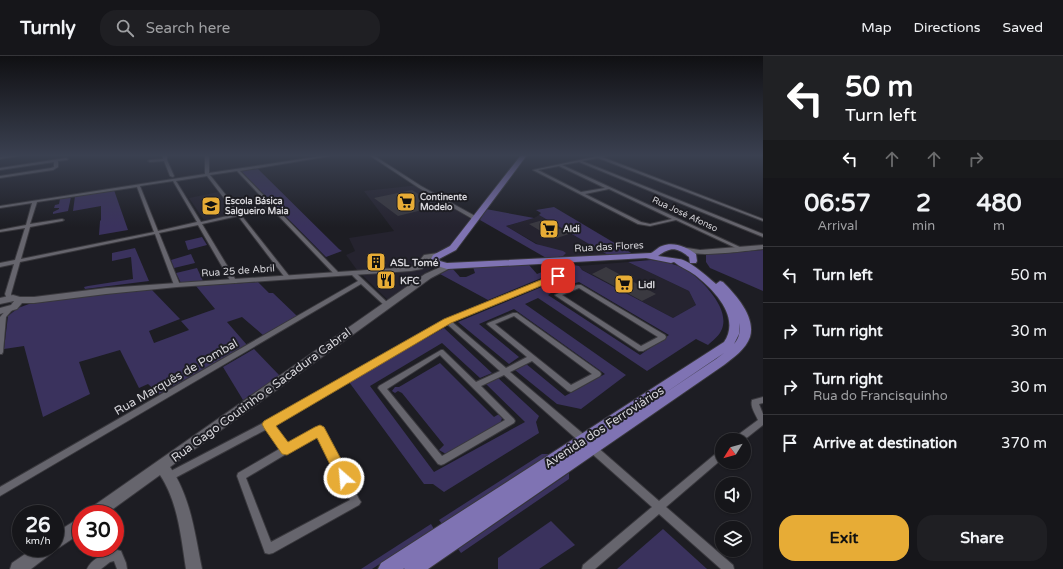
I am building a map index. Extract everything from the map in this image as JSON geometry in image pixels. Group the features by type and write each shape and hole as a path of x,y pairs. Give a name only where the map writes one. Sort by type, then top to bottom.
{"main road":[{"path":"454,259 439,256 440,264 454,259 474,222 506,179"},
{"name":"Rua das Flores","path":"454,259 481,264 558,261 651,255 667,247 676,257"},
{"path":"660,251 664,256 676,257 687,262 695,256"},
{"name":"Avenida dos Ferroviários","path":"387,569 720,362 736,349 744,337 744,321 737,303 695,256 676,257"},
{"name":"Rua das Flores","path":"558,261 581,263 653,257 676,257"},
{"name":"Avenida dos Ferroviários","path":"413,569 728,345 734,334 734,319 730,307 720,293 697,272 676,257"}],"street":[{"path":"0,207 168,179"},
{"path":"174,179 234,282"},
{"path":"212,179 288,278"},
{"path":"247,179 337,274"},
{"path":"409,179 473,217 474,222"},
{"path":"552,179 644,224 650,225 676,219"},
{"name":"Rua José Afonso","path":"589,179 740,248"},
{"path":"623,179 763,236"},
{"path":"656,179 763,220"},
{"path":"138,185 177,285"},
{"path":"580,193 609,188"},
{"path":"9,298 8,294 35,201"},
{"path":"0,265 274,207"},
{"path":"465,212 475,214 481,212"},
{"path":"0,231 62,220"},
{"path":"695,256 740,248 763,247"},
{"path":"428,276 439,256"},
{"name":"Rua 25 de Abril","path":"1,313 15,305 34,300 106,291 416,268 422,265 427,257 439,256"},
{"name":"Rua Gago Coutinho e Sacadura Cabral","path":"109,505 166,471 387,305 454,259"},
{"path":"194,569 179,496 166,471 268,424 447,321 567,272"},
{"path":"354,273 387,305"},
{"path":"548,280 568,291"},
{"name":"Rua Marquês de Pombal","path":"0,492 362,281"},
{"path":"579,286 663,337 641,349 558,295 568,291 579,286"},
{"path":"0,302 9,298 16,298 15,305"},
{"path":"0,352 1,313"},
{"path":"515,314 597,374 571,389 532,358 490,324 515,314"},
{"path":"447,321 729,569"},
{"path":"441,352 475,386 511,421 441,461 382,388 441,352"},
{"path":"475,386 532,358"},
{"path":"746,433 762,420 754,406 755,402 763,400"},
{"path":"268,424 287,450"},
{"path":"320,430 356,502 269,549 241,476 287,450 320,430"},
{"path":"587,569 715,460"},
{"path":"92,569 108,557 117,556 121,563 122,569"},
{"path":"18,569 35,557"}],"shaded area":[{"path":"249,179 268,179 342,251 326,257"},
{"path":"419,185 471,219 431,269 388,300 357,270 346,255 355,251 349,238 394,231 364,191"},
{"path":"114,190 128,230 99,235 101,206 73,211 75,196"},
{"name":"Escola Básica Salgueiro Maia","path":"218,192 234,214 204,220 189,198"},
{"path":"71,197 68,211 53,214 53,212 59,209 54,208 55,205 59,204 60,199"},
{"path":"554,207 633,254 608,255 539,215 541,213 536,210"},
{"path":"486,209 534,218 506,226 536,244 566,253 563,256 548,259 480,220"},
{"path":"539,215 608,255 562,258 506,226 534,218"},
{"path":"202,237 207,245 188,250 185,241"},
{"path":"135,248 149,281 85,289 84,287 88,286 133,279 131,257 112,261 112,253"},
{"path":"763,250 763,291 710,268 706,262 706,254"},
{"path":"191,254 195,263 174,268 171,260"},
{"path":"651,260 674,264 687,270 701,281 719,305 723,314 723,323 720,333 708,345 696,339 647,371 538,298 525,304 626,375 581,409 557,404 515,370 525,363 565,396 605,374 514,309 479,324 519,357 509,364 458,322 549,284 557,289 548,295 640,355 669,335 579,282 564,286 554,282 574,273 566,266 558,266 555,268 556,272 488,300 440,274 452,268 460,277 466,277 475,273 473,267 529,265 537,274 549,269 545,264 562,263 579,266 582,270 673,318 696,305 689,291 628,262"},
{"path":"628,262 689,291 696,305 673,318 581,269 579,266"},
{"path":"197,268 203,281 181,283 176,273"},
{"path":"258,282 269,293 273,293 297,316 263,335 242,317 227,322 247,345 159,394 148,384 139,388 120,350 79,362 90,394 43,417 24,346 4,349 8,316 18,308 29,304 122,292 152,290 180,319 149,331 154,343 189,330 181,321 215,309 196,286"},
{"path":"444,328 492,373 480,378 442,343 370,386 434,472 525,422 486,384 497,377 539,416 536,422 539,433 444,492 433,484 424,484 349,382"},
{"path":"254,349 280,376 243,400 223,367"},
{"path":"440,363 494,417 499,414 502,418 501,422 446,454 439,450 444,445 402,393 398,391 395,393 392,391 395,387 399,387"},
{"path":"542,454 551,454 442,524 439,520"},
{"path":"569,473 569,479 461,553 458,549"},
{"path":"551,521 575,545 539,569 498,569 498,558"},
{"path":"431,524 434,529 372,569 361,569"},
{"path":"663,529 707,569 617,569"}],"building":[{"name":"Continente Modelo","path":"412,190 438,206 398,216 374,198"},
{"name":"Aldi","path":"543,220 569,234 554,239 529,224"},
{"name":"ASL Tomé","path":"385,259 386,264 367,266 366,261"},
{"name":"Lidl","path":"606,267 656,294 642,301 592,274"},
{"name":"KFC","path":"386,274 395,283 387,285 377,277"}],"place":[{"name":"Continente Modelo","path":"406,202"},
{"name":"Escola Básica Salgueiro Maia","path":"211,206"},
{"name":"Aldi","path":"549,229"},
{"name":"ASL Tomé","path":"376,262"},
{"name":"KFC","path":"386,280"},
{"name":"Lidl","path":"624,284"}],"route":[{"path":"344,478 320,430 287,450 268,424 447,321 558,276"}]}
